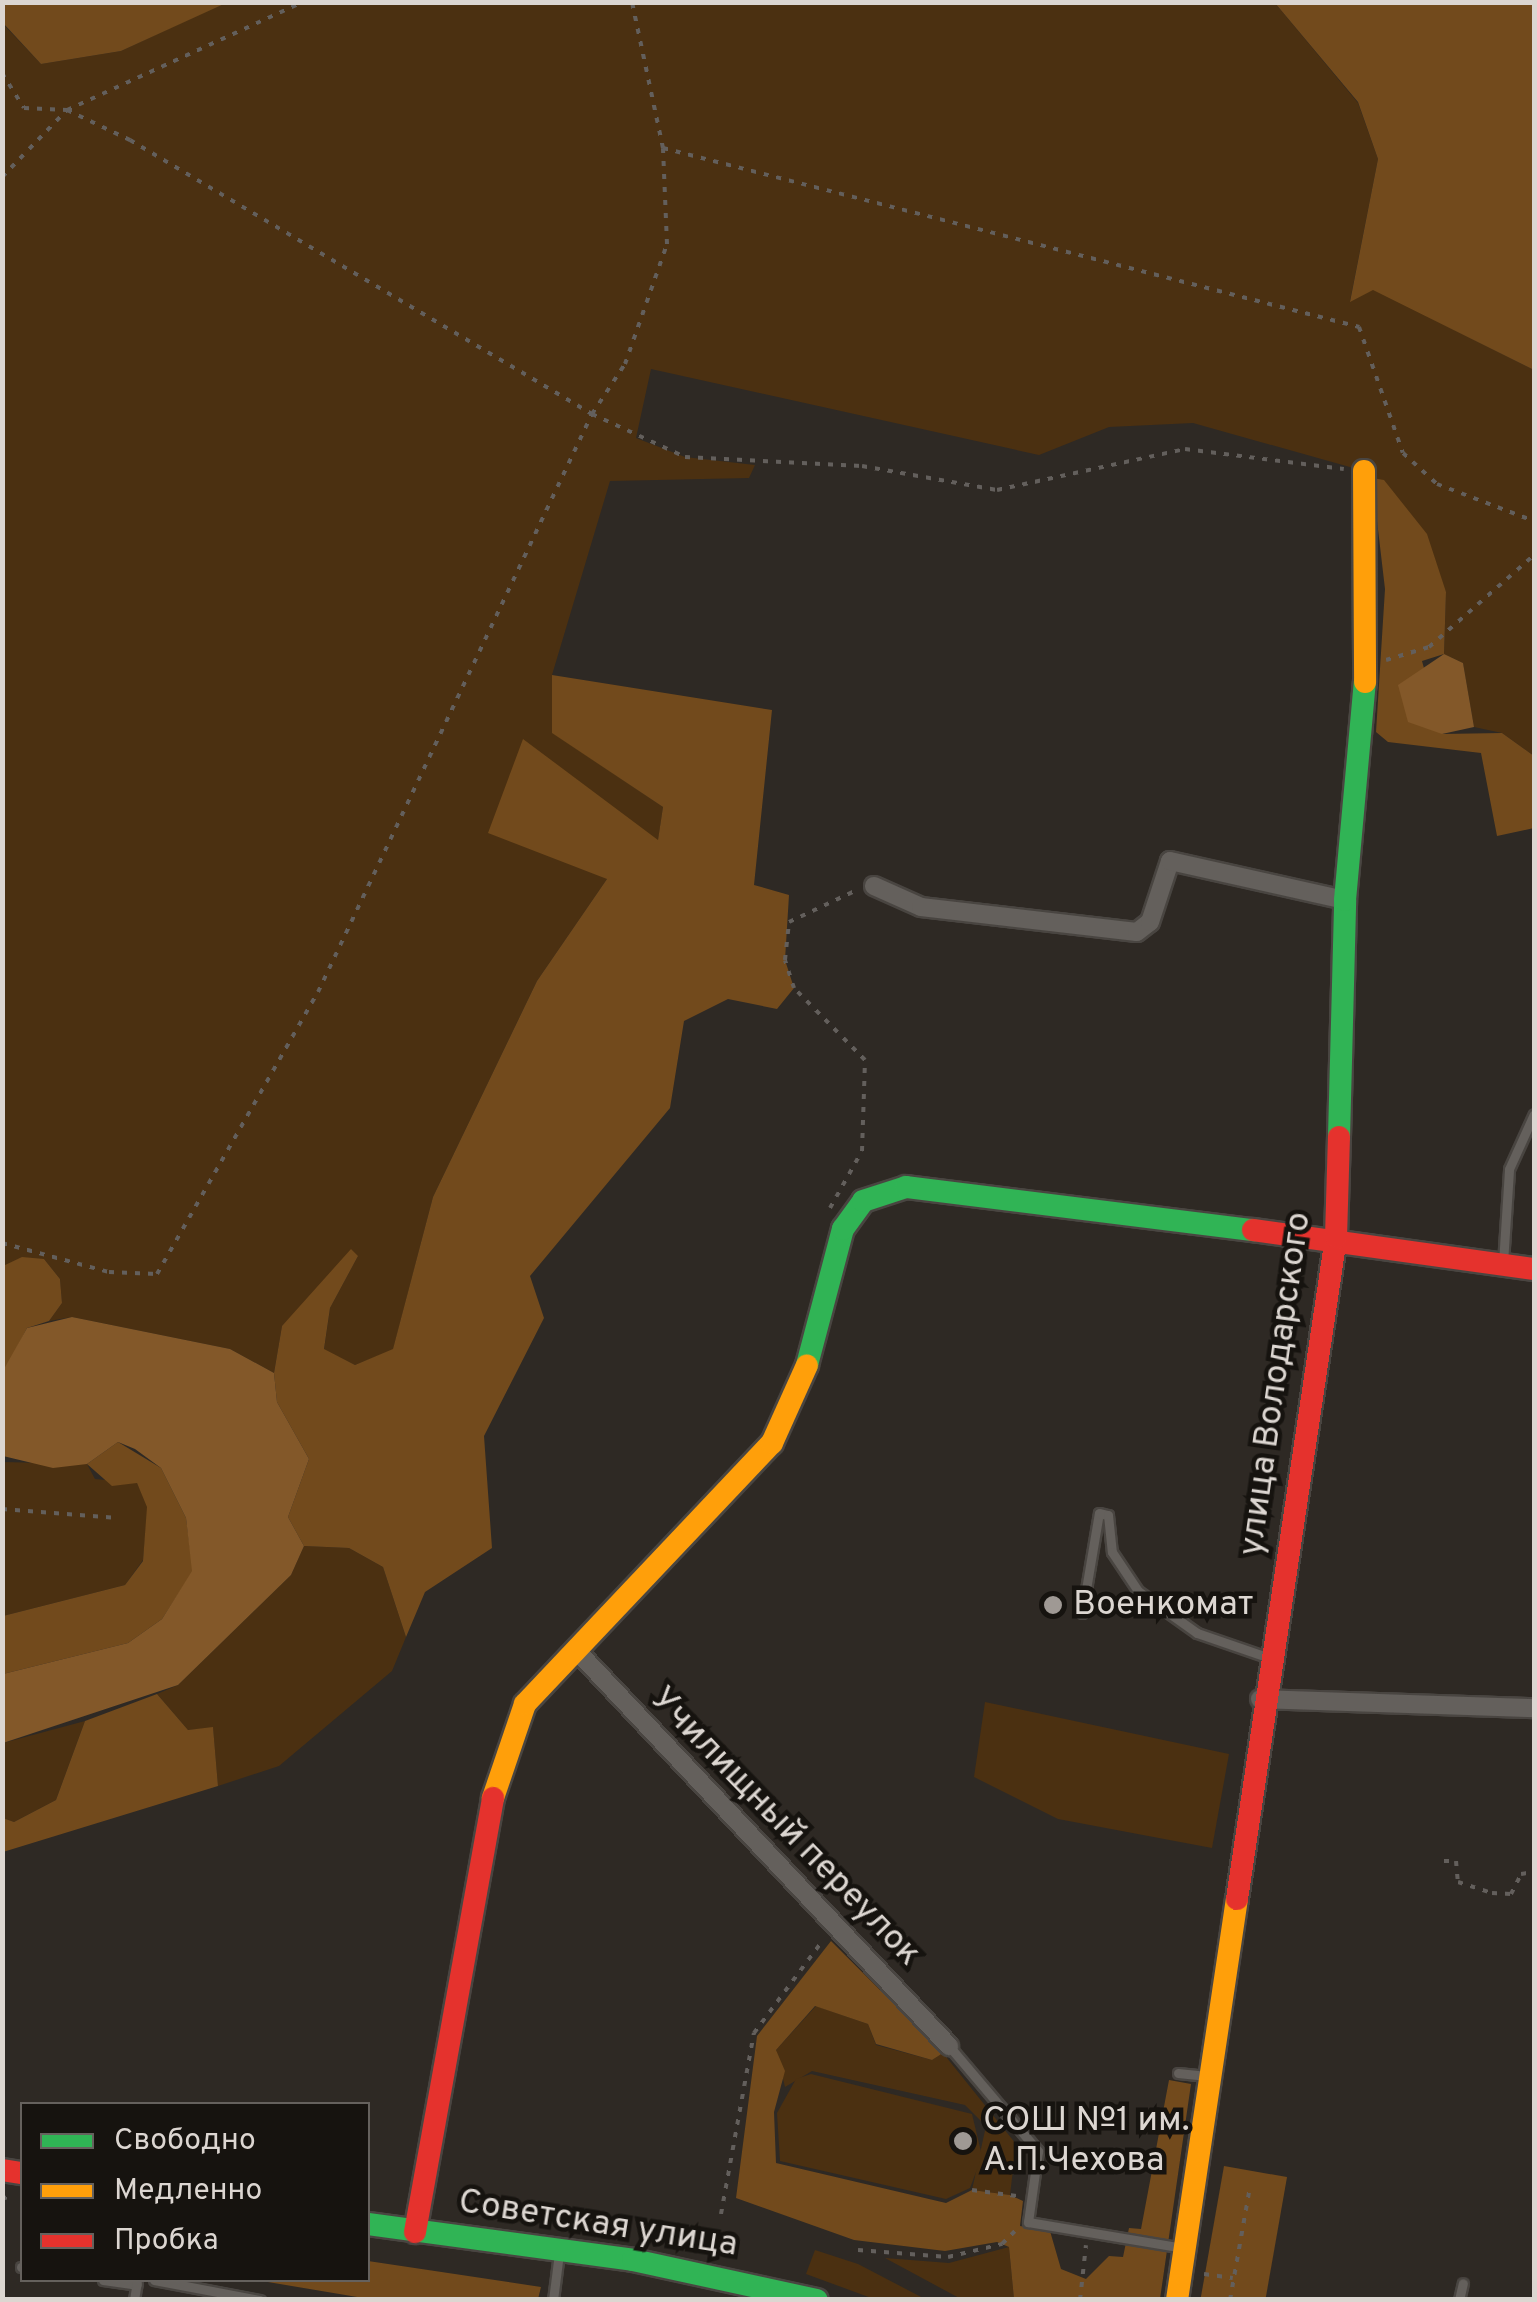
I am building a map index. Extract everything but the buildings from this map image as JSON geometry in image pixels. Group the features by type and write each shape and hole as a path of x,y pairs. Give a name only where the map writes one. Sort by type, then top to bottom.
{"street":[{"name":"улица Володарского","path":"1177,2300 1260,1698 1336,1237 1346,900 1367,665 1364,471"},
{"path":"874,886 922,907 1137,932 1150,922 1170,861 1346,900"},
{"path":"416,2232 450,1996 495,1785 526,1704 772,1443 798,1399 842,1229 863,1201 906,1186 1336,1237 1534,1270"},
{"name":"Училищный переулок","path":"576,1652 949,2046"},
{"path":"1260,1698 1534,1708"},
{"name":"Советская улица","path":"370,2224 559,2250 816,2300"}],"lane":[{"path":"1503,1263 1509,1169 1534,1114"},
{"path":"1082,1613 1099,1513 1108,1515 1112,1552 1138,1591 1197,1633 1267,1657"},
{"path":"949,2046 1038,2151 1028,2222 1184,2248"},
{"path":"1178,2073 1210,2077"},
{"path":"553,2300 559,2250"},
{"path":"134,2300 137,2282"},
{"path":"165,2282 260,2300"},
{"path":"1459,2300 1463,2283"}],"path":[{"path":"2,176 68,110 303,2"},
{"path":"2,1243 110,1272 157,1274 178,1246 318,992 592,414 625,364 667,244 663,148 632,2"},
{"path":"2,73 24,108 68,110 592,414 685,457 862,466 997,490 1185,450 1364,471"},
{"path":"663,148 1359,327 1402,453 1437,484 1534,522"},
{"path":"1367,665 1429,647 1534,555"},
{"path":"842,1229 830,1206 862,1152 865,1060 794,988 784,960 788,922 874,886"},
{"path":"2,1509 118,1518"},
{"path":"1444,1861 1456,1861 1458,1882 1492,1892 1511,1894 1521,1874 1534,1872"},
{"path":"721,2214 754,2034 834,1925"},
{"path":"1230,2300 1250,2187"},
{"path":"972,2190 1032,2197"},
{"path":"858,2250 980,2252 1028,2222"},
{"path":"1080,2300 1087,2233"},
{"path":"1194,2272 1234,2278"}],"shaded area":[{"path":"3,2 226,3 121,51 41,64 3,23"},
{"path":"226,2 1275,3 1358,103 1378,159 1350,301 1373,289 1534,370 1534,756 1502,733 1474,727 1463,663 1444,654 1446,592 1364,471 1193,423 1109,427 1039,455 651,369 636,438 685,457 755,465 749,478 610,481 552,675 552,732 663,807 658,841 523,740 607,879 537,981 433,1197 393,1350 355,1365 324,1350 330,1308 358,1256 282,1326 274,1373 230,1349 72,1317 49,1321 62,1303 60,1279 44,1259 2,1266 2,23 41,64 121,51"},
{"path":"1275,3 1534,3 1534,370 1373,290 1350,302 1378,159 1358,102"},
{"path":"1372,478 1384,480 1427,534 1446,592 1444,654 1422,661 1442,734 1502,733 1534,756 1534,828 1497,836 1481,753 1388,742 1376,732 1385,589"},
{"path":"1444,654 1463,663 1474,727 1442,734 1408,722 1398,685"},
{"path":"552,675 772,710 754,885 789,895 785,960 794,988 777,1009 728,999 684,1021 670,1108 530,1276 544,1318 484,1436 492,1548 425,1592 406,1637 383,1567 349,1548 304,1546 288,1517 309,1459 277,1402 274,1373 282,1326 351,1249 358,1256 330,1308 324,1349 355,1365 393,1349 433,1197 537,981 607,879 488,833 523,739 658,840 663,807 552,733"},
{"path":"22,1257 44,1259 60,1279 62,1303 49,1321 27,1328 3,1374 3,1266"},
{"path":"72,1317 230,1349 274,1373 277,1402 309,1459 288,1517 304,1546 291,1575 178,1685 3,1743 3,1674 128,1643 162,1619 192,1571 186,1518 161,1468 135,1449 118,1442 87,1464 53,1468 3,1456 4,1369 27,1328"},
{"path":"118,1442 161,1468 186,1518 193,1571 162,1619 128,1643 3,1674 3,1616 125,1585 143,1561 147,1507 137,1483 112,1486 87,1464"},
{"path":"3,1462 87,1464 95,1479 137,1483 148,1506 143,1560 125,1585 3,1616"},
{"path":"304,1546 349,1548 383,1567 406,1637 392,1671 279,1766 218,1786 213,1728 188,1730 157,1694 178,1685 291,1575"},
{"path":"157,1694 188,1730 213,1727 218,1786 3,1852 3,1818 14,1822 56,1800 85,1721"},
{"path":"985,1702 1229,1754 1212,1848 1058,1819 974,1777"},
{"path":"85,1721 56,1800 14,1822 3,1818 3,1743"},
{"path":"831,1941 943,2053 932,2060 876,2044 868,2024 815,2006 776,2050 785,2071 774,2112 776,2163 946,2203 972,2190 1010,2195 1023,2201 1020,2226 1050,2231 1061,2269 1086,2279 1109,2256 1123,2257 1129,2228 1141,2229 1169,2080 1191,2084 1160,2299 1014,2299 1009,2247 997,2242 945,2251 854,2240 736,2198 757,2036"},
{"path":"816,2006 868,2024 876,2045 932,2060 943,2053 1016,2144 1010,2195 972,2190 986,2126 965,2105 812,2071 785,2087 776,2050"},
{"path":"811,2074 972,2114 982,2156 970,2188 946,2199 780,2161 777,2113 796,2079"},
{"path":"1224,2166 1287,2177 1265,2300 1201,2299"},
{"path":"1009,2247 1014,2299 961,2299 885,2258 949,2263"},
{"path":"815,2250 858,2264 925,2299 874,2299 806,2274"},
{"path":"370,2261 541,2287 538,2299 375,2300 268,2282 370,2282"}],"traffic: fast":[{"path":"1339,1137 1345,900 1365,682"},
{"path":"807,1365 843,1229 863,1201 906,1187 1253,1230"},
{"path":"370,2224 633,2260 817,2300"}],"traffic: slow":[{"path":"1364,471 1365,682"},
{"path":"493,1798 525,1704 772,1443 807,1365"},
{"path":"1177,2300 1237,1899"}],"traffic: jam":[{"path":"1237,1899 1336,1237 1339,1137"},
{"path":"1253,1230 1534,1269"},
{"path":"415,2232 493,1798"},
{"path":"2,2170 20,2173"}],"place":[{"name":"Военкомат","path":"1053,1605"},
{"name":"СОШ №1 им. А.П.Чехова","path":"963,2141"}]}
